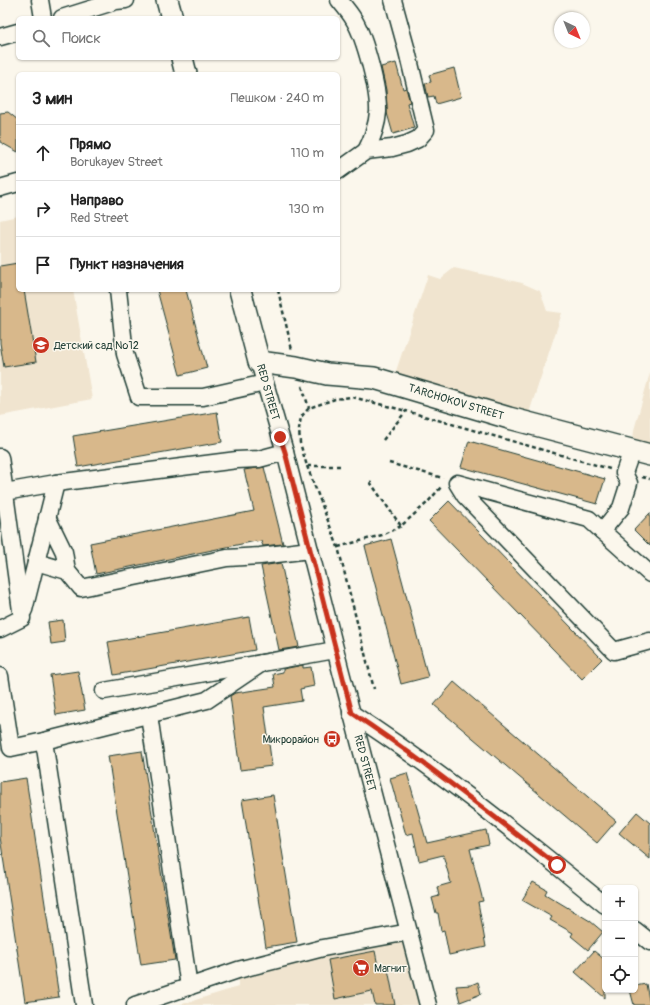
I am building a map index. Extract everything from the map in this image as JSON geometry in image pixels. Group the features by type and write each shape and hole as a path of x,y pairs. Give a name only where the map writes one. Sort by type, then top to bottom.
{"main road":[{"path":"167,0 171,16"},
{"path":"182,60 186,72"},
{"name":"RED STREET","path":"241,292 259,362"},
{"name":"TARCHOKOV STREET","path":"259,362 296,367 327,374 374,378 509,418 641,452"}],"street":[{"path":"40,0 43,16"},
{"path":"68,16 116,1 126,0"},
{"path":"339,0 354,20 367,50 375,86 378,112 374,136 366,151 340,170"},
{"path":"366,151 392,148 407,144 418,139 426,130 408,51 393,0"},
{"path":"0,37 16,33"},
{"path":"0,188 16,184"},
{"path":"118,292 125,354 139,397 203,397 265,382"},
{"name":"RED STREET","path":"259,362 285,452 428,1005"},
{"path":"5,492 56,483 237,460 259,459 285,452"},
{"path":"602,531 621,508 629,483 624,472 641,452"},
{"path":"0,457 22,618"},
{"path":"452,482 589,519 650,574"},
{"path":"452,482 614,651 650,641"},
{"path":"0,629 22,618 56,483"},
{"path":"47,517 64,552 66,571"},
{"path":"36,562 66,571 81,588 227,558 310,550"},
{"path":"104,691 335,650"},
{"path":"0,676 12,748 207,700 262,663"},
{"path":"352,713 432,769 557,865 602,902"},
{"path":"149,715 189,987"},
{"path":"44,741 84,1005"},
{"path":"135,1005 238,970 323,948 409,932"},
{"path":"638,932 650,942"}],"path":[{"path":"278,292 289,339"},
{"path":"374,689 338,547 307,466 300,443 299,429 301,417 309,408 335,399 352,397 650,479"},
{"path":"382,440 406,411"},
{"path":"389,463 452,482"},
{"path":"307,466 340,466"},
{"path":"370,482 401,526"},
{"path":"338,547 382,535 401,526 452,482"}],"shaded area":[{"name":"Детский сад №12","path":"16,216 16,292 73,292 92,399 0,416 0,220"},
{"path":"454,268 522,283 540,291 547,311 562,313 526,422 392,383 428,275 440,279"},
{"path":"650,373 650,455 632,450 634,430"},
{"path":"409,932 428,1005 179,1005 238,987 238,970"}],"building":[{"path":"396,63 403,89 406,88 410,102 407,103 414,128 393,134 387,113 386,90 381,67"},
{"path":"454,68 461,97 436,104 434,96 428,97 425,83 431,82 429,75"},
{"path":"8,112 16,118 16,151 0,142 0,113"},
{"path":"16,263 16,292 24,292 36,362 4,367 0,343 0,266"},
{"path":"158,292 187,292 207,368 180,375"},
{"path":"217,412 222,442 78,467 73,436"},
{"path":"469,441 605,479 597,504 461,467"},
{"path":"264,467 283,544 263,546 261,541 256,541 96,574 90,543 254,511 244,470"},
{"path":"449,501 602,659 582,679 429,521"},
{"path":"650,513 650,546 634,530"},
{"path":"391,539 428,677 401,684 365,546"},
{"path":"281,563 299,647 279,650 261,566"},
{"path":"249,617 255,650 114,675 108,642"},
{"path":"63,620 65,642 51,644 48,622"},
{"path":"303,665 303,668 311,667 314,686 300,689 302,701 264,707 272,766 240,770 230,696 235,693 275,687 273,674 283,672 283,669"},
{"path":"78,671 85,710 56,715 50,675"},
{"path":"454,682 616,821 597,843 434,705"},
{"path":"142,751 175,960 141,965 108,756"},
{"path":"407,773 427,843 486,830 489,845 470,849 483,901 478,902 486,947 449,955 444,930 441,931 438,913 436,913 432,898 439,896 437,887 451,883 443,855 419,861 413,833 406,835 390,778"},
{"path":"26,778 59,997 25,1002 0,837 0,782"},
{"path":"273,795 297,942 266,947 242,800"},
{"path":"637,812 650,823 650,859 619,833"},
{"path":"533,882 547,890 545,894 590,921 602,931 602,933 588,950 571,936 573,933 550,920 552,917 522,900"},
{"path":"375,951 378,966 387,964 395,1005 375,1005 372,991 335,999 328,960"},
{"path":"594,951 602,958 602,993 605,993 605,998 575,972"},
{"path":"478,982 481,994 460,1002 456,986 471,985"},
{"path":"646,984 650,1005 634,1005 631,993 638,993 638,985"}],"place":[{"name":"Детский сад №12","path":"41,345"},
{"name":"Микрорайон","path":"332,739"},
{"name":"Магнит","path":"361,968"}],"route":[{"path":"280,437 352,713 432,769 557,865"}]}
